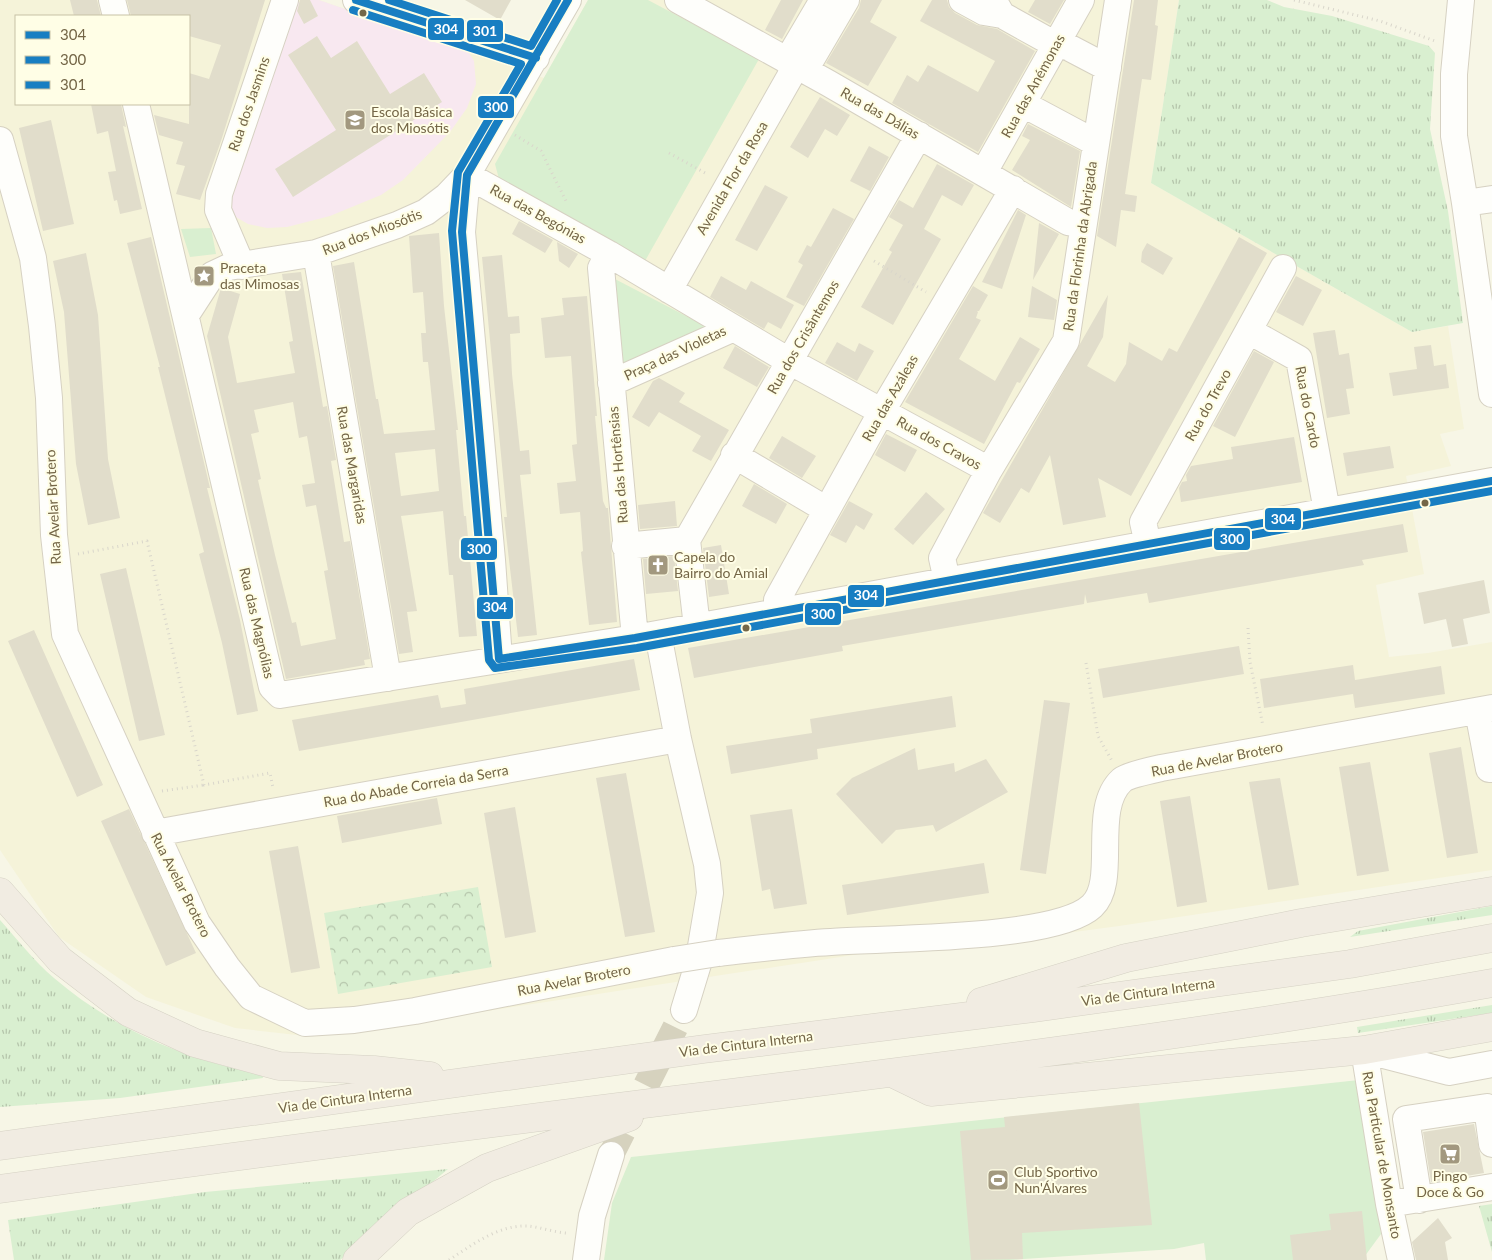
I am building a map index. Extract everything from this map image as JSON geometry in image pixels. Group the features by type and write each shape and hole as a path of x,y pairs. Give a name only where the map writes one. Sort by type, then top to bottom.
{"highway":[{"path":"916,1022 1126,958 1302,923 1492,891"},
{"path":"0,892 60,960 128,1012 195,1043 279,1066 374,1070 474,1080"},
{"name":"Via de Cintura Interna","path":"11,1144 474,1080 1350,964 1492,938"},
{"path":"0,1189 675,1100 894,1074 1357,1007 1492,983"},
{"path":"894,1074 932,1092 1364,1050 1492,1027"},
{"path":"357,1260 408,1212 488,1168 675,1100"}],"street":[{"path":"112,0 116,15"},
{"name":"Rua dos Jasmins","path":"242,266 218,210 219,194 285,0"},
{"path":"356,0 395,6 536,58"},
{"name":"Rua dos Miosótis","path":"242,266 316,253 397,225 426,212 446,196 467,175 568,0"},
{"name":"Rua das Dálias","path":"678,0 919,135 1068,222 1083,224"},
{"name":"Avenida Flor da Rosa","path":"801,68 823,0"},
{"name":"Avenida Flor da Rosa","path":"677,295 801,68 846,0"},
{"path":"962,0 984,12 996,7 1056,45 1068,46 1107,75"},
{"name":"Rua das Anémonas","path":"984,172 1081,0"},
{"name":"Rua da Florinha da Abrigada","path":"947,580 942,558 989,470 1066,341 1118,0"},
{"path":"1461,0 1454,74 1454,136 1492,394"},
{"path":"1023,104 1096,143"},
{"path":"136,105 186,316"},
{"name":"Rua dos Crisântemos","path":"687,540 919,135"},
{"name":"Rua Avelar Brotero","path":"0,140 33,258 42,326 48,398 50,474 56,558 65,634 197,923 226,967 251,997 305,1023 354,1020 415,1011 718,953 831,942 920,939 1032,927 1075,918 1093,906 1102,885 1105,860 1105,826 1110,799 1122,780"},
{"path":"467,175 462,232 492,560 499,659"},
{"name":"Rua das Begónias","path":"467,175 609,254"},
{"name":"Rua das Azáleas","path":"779,612 777,600 882,411 1013,189"},
{"path":"1465,203 1492,198"},
{"name":"Rua das Margaridas","path":"316,253 388,678"},
{"name":"Praça das Violetas","path":"609,254 732,328 611,383 601,268 609,254"},
{"path":"186,316 212,275 229,267 242,266"},
{"name":"Rua do Trevo","path":"1148,544 1143,522 1283,268"},
{"name":"Rua das Magnólias","path":"186,316 272,687 280,695 697,627 1492,481"},
{"name":"Rua dos Cravos","path":"732,328 989,470"},
{"name":"Rua do Cardo","path":"1249,331 1298,359 1327,511"},
{"name":"Rua das Hortênsias","path":"611,383 625,546 646,636"},
{"path":"734,455 827,510"},
{"path":"625,546 687,540 697,627"},
{"path":"646,636 678,739 708,864 710,892 698,964 684,1010"},
{"name":"Rua de Avelar Brotero","path":"1122,780 1161,768 1485,709 1491,774"},
{"name":"Rua do Abade Correia da Serra","path":"155,833 678,739"},
{"path":"1364,1050 1449,1072 1492,1064"},
{"name":"Rua Particular de Monsanto","path":"1364,1050 1389,1204 1401,1260"},
{"path":"1419,1200 1406,1119 1487,1107 1492,1145"},
{"path":"588,1248 592,1216 611,1155"},
{"path":"1389,1204 1492,1187"}],"path":[{"path":"1294,0 1380,21 1436,42 1457,46"},
{"path":"513,133 542,151 568,204"},
{"path":"669,153 707,174"},
{"path":"854,249 945,304"},
{"path":"56,558 147,541 204,785"},
{"path":"1248,628 1250,662 1267,749"},
{"path":"1086,663 1098,736 1122,780"},
{"path":"137,795 270,773 277,811"},
{"path":"448,1260 494,1234 513,1226 530,1226 588,1248"}],"shaded area":[{"path":"0,0 319,0 544,78 588,0 1179,0 1151,183 1412,332 1448,326 1464,429 1440,434 1451,466 1406,476 1424,574 1376,585 1389,657 1428,653 1492,642 1492,870 1044,936 886,950 434,1019 306,1036 235,1028 146,997 59,937 0,850"},
{"name":"Escola Básica dos Miosótis","path":"303,0 319,0 463,50 469,53 474,61 476,84 467,108 450,132 403,180 381,195 330,216 287,227 267,228 248,224 234,216 229,207 228,193 294,5"}],"green space":[{"path":"588,0 648,0 759,59 645,261 499,179 495,164"},
{"path":"1179,0 1267,0 1284,7 1332,16 1429,46 1435,53 1430,129 1448,211 1463,323 1412,332 1151,183"},
{"path":"211,228 216,254 190,257 181,229"},
{"path":"613,278 711,329 620,368"},
{"path":"478,887 492,967 338,994 324,913"},
{"path":"1492,906 1492,915 1350,937 1358,931"},
{"path":"0,920 54,978 100,1012 152,1040 179,1051 206,1061 262,1074 263,1078 120,1098 0,1107"},
{"path":"1492,1005 1492,1013 1358,1033 1357,1027"},
{"name":"Club Sportivo Nun'Álvares","path":"1359,1080 1381,1234 1362,1260 1206,1260 1204,1243 1174,1249 1009,1260 604,1260 612,1203 631,1157"},
{"path":"448,1169 340,1260 14,1260 8,1220 205,1192"},
{"path":"1492,1204 1492,1252 1479,1206"}],"building":[{"path":"70,0 97,0 101,15 74,15"},
{"path":"127,0 265,0 221,141 200,200 176,194 185,166 176,164 183,142 159,135 154,115 189,124 190,73 209,79 221,45 190,36 190,15 131,15"},
{"path":"300,0 310,0 318,16 304,24 297,11"},
{"path":"465,0 511,0 500,20"},
{"path":"781,0 803,0 782,39 765,30"},
{"path":"861,0 882,0 870,22 897,37 868,86 826,63 859,8"},
{"path":"932,0 947,0 949,7 955,13 977,25 997,29 1035,51 978,152 892,103 907,75 918,82 928,65 978,92 995,61 920,21"},
{"path":"1035,0 1064,0 1050,24 1028,12"},
{"path":"1134,0 1158,0 1155,25 1158,26 1151,80 1142,79 1125,194 1137,196 1135,212 1121,210 1116,247 1097,236"},
{"path":"317,36 331,58 357,41 390,94 424,73 442,102 293,197 275,169 336,130 288,55"},
{"path":"820,97 850,115 837,136 825,129 808,158 790,147"},
{"path":"91,105 121,105 126,127 123,126 142,209 120,214 117,200 114,201 108,172 116,171 108,131 97,134"},
{"path":"51,120 74,224 43,231 19,128"},
{"path":"1028,124 1080,151 1071,207 1012,170 1030,140 1022,136"},
{"path":"869,146 889,157 870,191 850,181"},
{"path":"937,164 974,185 962,206 942,195 924,229 941,239 893,325 861,307 892,252 889,250 903,225 889,217 899,200 913,208"},
{"path":"765,185 788,197 757,251 735,240"},
{"path":"833,208 854,219 804,306 786,297 803,265 798,262 807,245 811,247"},
{"path":"1018,210 1026,215 1002,289 982,282"},
{"path":"519,221 553,240 545,253 512,234"},
{"path":"1039,223 1059,234 1033,280"},
{"path":"439,233 444,306 458,430 456,430 477,636 459,637 453,575 449,575 443,511 401,516 417,611 407,612 413,652 399,654 333,266 354,262 376,399 378,399 384,434 435,430 428,362 423,362 421,333 426,333 423,292 413,293 409,236","holes":["435,449 439,491 401,496 395,453"]},
{"path":"151,237 210,488 207,488 240,620 258,711 237,715 222,643 199,554 204,552 158,367 160,367 127,243"},
{"path":"1239,237 1267,253 1131,496 1098,478 1106,517 1063,525 1050,455 1029,493 1021,488 1000,523 983,513 1108,295 1103,337 1087,366 1115,382 1126,364 1129,342 1162,361 1169,348 1177,352"},
{"path":"557,242 578,254 569,268 559,261"},
{"path":"1147,243 1173,258 1163,275 1141,262 1142,252"},
{"path":"86,253 98,315 108,459 120,518 88,525 76,464 64,312 53,261"},
{"path":"502,255 508,317 519,316 520,333 510,334 512,374 520,451 529,450 531,474 520,475 537,635 518,637 504,517 507,517 482,257"},
{"path":"301,272 323,407 327,406 336,460 331,461 344,542 350,541 370,659 364,660 365,665 286,679 207,336 221,288 240,294 228,337 237,383 295,373 289,342 293,341 282,274","holes":["293,402 299,438 307,436 315,483 302,485 306,507 316,505 328,570 324,571 336,639 301,646 296,622 292,623 258,480 261,479 251,434 259,432 254,410"]},
{"path":"721,276 746,290 751,281 794,305 781,329 768,322 764,329 710,297"},
{"path":"1296,276 1322,290 1303,326 1276,312"},
{"path":"973,286 988,295 979,311 977,311 976,318 981,320 959,359 995,381 1020,337 1040,349 1020,383 1017,382 984,444 905,402"},
{"path":"1032,286 1057,300 1054,320 1028,317"},
{"path":"587,296 597,416 595,416 603,501 606,508 608,508 617,622 589,625 581,552 583,551 580,512 560,514 557,483 576,481 572,445 577,444 571,356 545,358 541,318 564,315 562,298"},
{"path":"1335,330 1339,355 1349,353 1354,388 1346,389 1350,414 1327,418 1313,333"},
{"path":"837,342 855,352 859,343 874,351 857,381 825,363"},
{"path":"1431,345 1434,366 1446,364 1449,388 1393,396 1389,373 1417,369 1414,347"},
{"path":"735,346 769,367 757,387 723,368"},
{"path":"1254,351 1274,362 1235,437 1213,426"},
{"path":"659,378 685,393 679,402 729,430 711,461 692,451 701,436 659,412 649,427 632,417 653,381"},
{"path":"886,434 917,450 905,472 875,455"},
{"path":"782,436 816,456 802,478 769,458"},
{"path":"1294,437 1302,482 1181,502 1179,488 1182,482 1187,481 1186,475 1191,466 1233,459 1231,447"},
{"path":"1390,446 1394,468 1347,476 1343,453"},
{"path":"754,484 787,504 776,524 742,506"},
{"path":"926,492 945,509 913,545 894,529"},
{"path":"675,501 677,526 640,529 638,505"},
{"path":"849,501 873,514 864,530 856,525 846,543 830,535"},
{"path":"1403,524 1408,552 1362,560 1364,565 1149,603 1147,593 1087,603 1085,594 1084,604 842,646 843,651 694,678 688,648"},
{"path":"721,545 729,594 709,597 703,548"},
{"name":"Capela do Bairro do Amial","path":"674,556 678,591 646,594 643,559"},
{"path":"126,568 165,735 139,741 100,574"},
{"path":"1484,580 1490,613 1463,619 1468,644 1452,647 1446,619 1424,624 1418,593"},
{"path":"34,630 103,785 77,797 8,641"},
{"path":"1239,646 1244,674 1103,698 1098,669"},
{"path":"634,659 640,690 299,751 292,720 438,695 441,708 466,704 464,689"},
{"path":"1353,665 1355,680 1441,666 1445,694 1355,708 1353,694 1264,708 1260,679"},
{"path":"952,696 956,727 817,749 818,759 731,774 726,746 812,733 810,719"},
{"path":"1044,700 1070,703 1046,874 1020,870"},
{"path":"1461,747 1478,853 1447,858 1429,753"},
{"path":"915,748 918,770 954,763 955,772 986,759 1008,792 936,832 933,825 896,830 882,844 836,794 852,778"},
{"path":"1370,762 1389,871 1357,876 1339,767"},
{"path":"626,773 655,932 625,937 596,778"},
{"path":"1280,778 1299,885 1268,890 1249,782"},
{"path":"1190,796 1207,902 1177,907 1160,801"},
{"path":"437,798 442,824 342,843 337,816"},
{"path":"515,807 536,932 505,938 484,813"},
{"path":"129,809 196,953 166,966 101,821"},
{"path":"792,809 807,904 774,909 770,889 762,891 750,815"},
{"path":"298,846 320,968 291,973 269,851"},
{"path":"984,863 989,893 847,915 842,885"},
{"path":"1139,1103 1152,1225 1022,1233 1023,1259 971,1260 960,1131 1005,1127 1004,1117"},
{"name":"Pingo Doce & Go","path":"1474,1124 1484,1173 1431,1182 1423,1132"},
{"path":"1362,1211 1367,1260 1293,1260 1290,1235 1331,1230 1329,1214"},
{"path":"1438,1218 1452,1238 1445,1242 1448,1260 1416,1260 1412,1242"}],"tunnel":[{"path":"611,1155 684,1010"}],"transit line":[{"name":"304","path":"356,0 536,58"},
{"name":"301","path":"389,0 531,46 557,0"},
{"name":"304","path":"568,0 467,175 462,232 499,659 635,638 1492,481"},
{"name":"300","path":"353,10 521,64 458,172 452,231 489,660 495,668 637,648 1492,491"}],"place":[{"name":"Escola Básica dos Miosótis","path":"355,120"},
{"name":"Praceta das Mimosas","path":"204,276"},
{"name":"Capela do Bairro do Amial","path":"658,565"},
{"name":"Pingo Doce & Go","path":"1450,1154"},
{"name":"Club Sportivo Nun'Álvares","path":"998,1180"}]}
